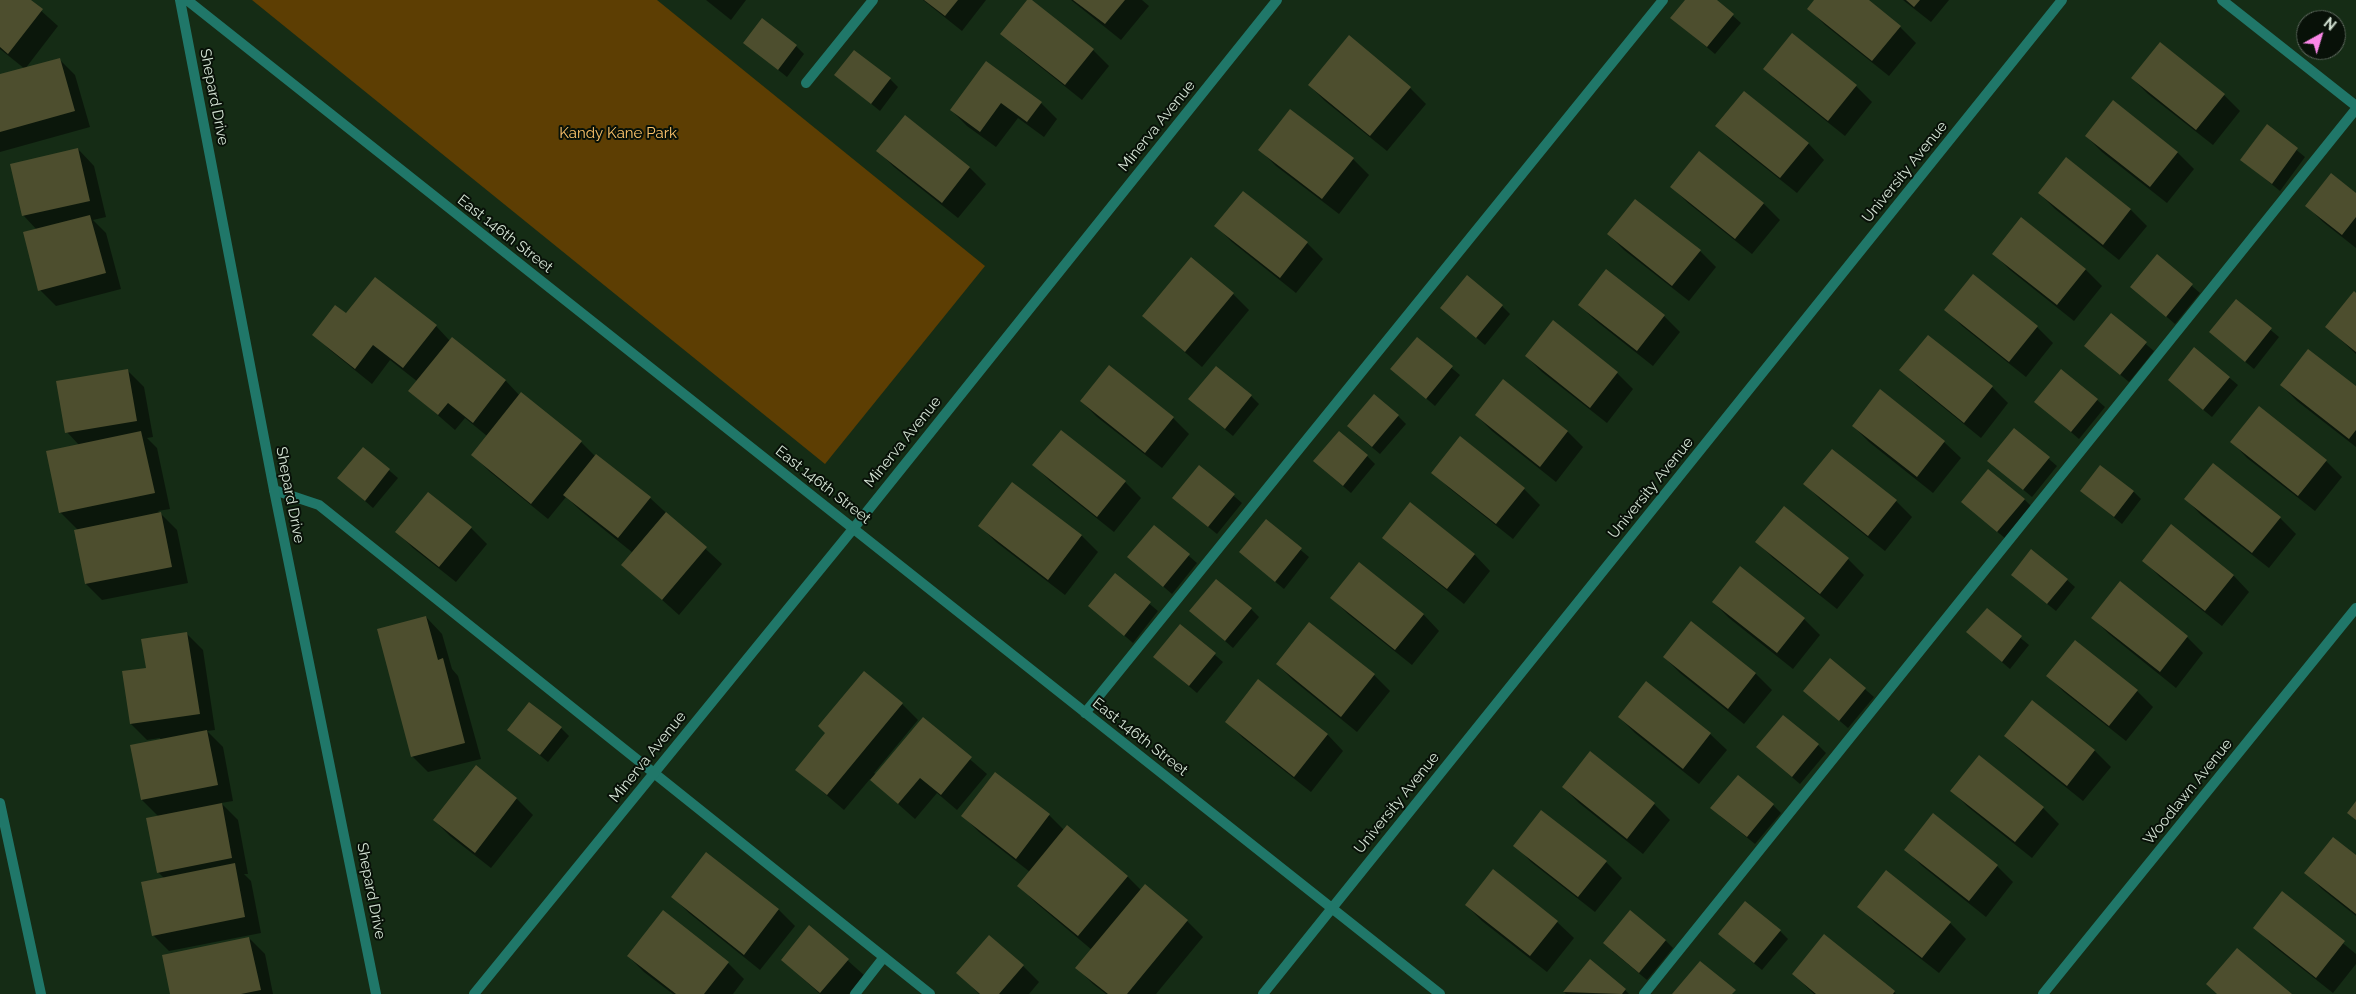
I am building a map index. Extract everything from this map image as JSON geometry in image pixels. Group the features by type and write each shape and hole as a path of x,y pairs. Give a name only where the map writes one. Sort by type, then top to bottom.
{"street":[{"name":"Shepard Drive","path":"180,0 274,490 376,994"},
{"name":"East 146th Street","path":"187,0 1440,994"},
{"path":"806,83 873,0"},
{"name":"Minerva Avenue","path":"474,994 853,529 1277,0"},
{"path":"1085,713 1663,0"},
{"name":"University Avenue","path":"1263,994 2062,0"},
{"path":"1644,994 2356,107 2222,0"},
{"path":"274,490 318,505 930,994"},
{"name":"Woodlawn Avenue","path":"2043,994 2356,608"},
{"path":"0,803 41,994"},
{"path":"855,994 884,957"}],"green space":[{"name":"Kandy Kane Park","path":"252,0 657,0 985,266 825,464"}],"building":[{"path":"0,0 31,0 43,9 8,54 0,47"},
{"path":"924,0 958,0 945,16"},
{"path":"1027,0 1032,0 1094,49 1065,85 1000,34"},
{"path":"1073,0 1125,0 1105,24"},
{"path":"1685,0 1717,0 1734,14 1707,47 1670,18"},
{"path":"1814,0 1869,0 1901,26 1872,61 1807,9"},
{"path":"1906,0 1920,0 1914,7"},
{"path":"762,18 797,45 778,70 743,43"},
{"path":"1792,33 1857,85 1828,121 1763,69"},
{"path":"1349,35 1411,87 1370,136 1308,85"},
{"path":"2160,42 2225,94 2196,130 2131,78"},
{"path":"854,50 891,78 871,104 834,75"},
{"path":"60,58 75,111 0,132 0,74"},
{"path":"986,61 1042,102 1027,122 1001,103 980,132 950,110"},
{"path":"1744,91 1809,143 1780,178 1715,126"},
{"path":"2113,100 2178,152 2150,187 2085,136"},
{"path":"1290,109 1354,158 1322,199 1258,150"},
{"path":"905,115 970,167 942,203 876,151"},
{"path":"2267,124 2298,148 2272,184 2240,160"},
{"path":"78,148 90,201 22,216 10,164"},
{"path":"1699,151 1764,203 1735,239 1670,187"},
{"path":"2066,157 2131,209 2103,245 2038,193"},
{"path":"2331,173 2356,193 2356,217 2342,235 2305,206"},
{"path":"1243,191 1308,242 1280,278 1214,226"},
{"path":"1635,199 1701,250 1672,286 1607,234"},
{"path":"90,215 106,273 38,291 23,232"},
{"path":"2021,217 2086,269 2057,305 1992,254"},
{"path":"2157,254 2193,284 2166,317 2130,287"},
{"path":"1191,257 1234,293 1185,352 1142,316"},
{"path":"1606,269 1665,315 1637,351 1578,305"},
{"path":"1973,274 2038,326 2009,362 1944,310"},
{"path":"1467,275 1503,305 1476,338 1440,308"},
{"path":"375,277 437,325 403,368 373,345 355,369 312,335 335,305 346,313"},
{"path":"2354,291 2356,293 2356,352 2325,327"},
{"path":"2236,299 2272,328 2245,362 2209,332"},
{"path":"2111,313 2147,342 2120,375 2084,346"},
{"path":"1553,320 1618,372 1590,408 1525,356"},
{"path":"1928,335 1993,386 1964,423 1899,370"},
{"path":"452,337 506,380 473,423 448,403 438,415 408,391"},
{"path":"1417,337 1453,366 1426,399 1390,369"},
{"path":"2194,347 2230,377 2203,410 2168,380"},
{"path":"2308,349 2356,386 2356,430 2349,439 2280,385"},
{"path":"1109,365 1174,417 1145,453 1080,401"},
{"path":"1216,366 1252,395 1225,429 1188,399"},
{"path":"128,369 137,421 65,433 56,381"},
{"path":"2061,369 2098,399 2071,432 2034,402"},
{"path":"1503,379 1568,431 1540,467 1475,415"},
{"path":"1880,389 1945,441 1917,477 1852,426"},
{"path":"521,392 582,441 531,504 471,455"},
{"path":"1374,394 1399,415 1372,447 1347,426"},
{"path":"2259,406 2327,460 2298,496 2230,442"},
{"path":"2014,428 2050,457 2023,490 1987,461"},
{"path":"1061,430 1126,481 1097,517 1032,465"},
{"path":"141,431 155,493 59,513 46,451"},
{"path":"1339,431 1368,455 1343,486 1313,461"},
{"path":"1460,436 1525,488 1496,524 1431,473"},
{"path":"363,447 390,469 365,501 337,478"},
{"path":"1832,449 1897,500 1868,536 1803,484"},
{"path":"596,454 651,497 618,538 563,495"},
{"path":"2213,463 2281,517 2252,553 2184,499"},
{"path":"1199,465 1235,494 1208,527 1172,498"},
{"path":"2100,465 2134,491 2114,517 2080,491"},
{"path":"1988,469 2025,499 1997,532 1961,502"},
{"path":"1012,482 1082,535 1048,580 978,526"},
{"path":"428,492 472,527 439,567 395,532"},
{"path":"1410,502 1475,554 1447,589 1382,538"},
{"path":"1784,506 1849,558 1820,594 1755,542"},
{"path":"161,512 172,567 85,584 74,530"},
{"path":"666,512 707,547 662,600 621,565"},
{"path":"1266,519 1302,548 1275,582 1239,552"},
{"path":"2171,524 2234,575 2205,611 2142,561"},
{"path":"1154,525 1190,554 1163,587 1127,557"},
{"path":"2031,549 2068,579 2047,604 2011,575"},
{"path":"1359,562 1424,614 1395,650 1330,598"},
{"path":"1740,566 1805,618 1777,653 1712,602"},
{"path":"1115,573 1151,602 1124,636 1088,606"},
{"path":"1216,579 1252,608 1225,641 1189,611"},
{"path":"2120,581 2188,636 2160,672 2091,618"},
{"path":"1987,608 2022,636 2002,662 1966,632"},
{"path":"426,616 438,660 443,658 465,743 411,757 377,629"},
{"path":"1691,621 1756,673 1728,709 1663,657"},
{"path":"1309,622 1375,674 1341,717 1276,664"},
{"path":"1180,624 1216,653 1189,686 1153,657"},
{"path":"187,632 200,714 130,724 122,671 146,668 141,639"},
{"path":"2075,640 2138,690 2109,726 2046,676"},
{"path":"1830,658 1866,688 1839,721 1803,691"},
{"path":"864,671 903,703 827,795 795,770 825,733 818,726"},
{"path":"1258,679 1328,734 1294,777 1225,722"},
{"path":"1646,681 1711,733 1683,769 1618,717"},
{"path":"2032,700 2095,750 2067,786 2004,736"},
{"path":"529,702 562,727 540,755 507,730"},
{"path":"1783,715 1819,744 1792,777 1756,747"},
{"path":"923,717 972,757 941,795 920,778 898,804 870,780"},
{"path":"207,730 218,785 141,800 130,745"},
{"path":"1590,751 1655,803 1627,839 1562,787"},
{"path":"1979,755 2044,807 2015,842 1950,791"},
{"path":"476,765 517,798 475,853 433,820"},
{"path":"995,772 1050,814 1016,859 961,816"},
{"path":"1738,775 1774,804 1747,837 1710,808"},
{"path":"2356,801 2356,820 2347,813"},
{"path":"222,803 232,858 157,873 146,818"},
{"path":"1541,810 1607,861 1578,897 1513,846"},
{"path":"1933,813 1998,865 1969,901 1904,850"},
{"path":"1067,825 1128,876 1078,936 1017,886"},
{"path":"2333,837 2356,855 2356,914 2304,873"},
{"path":"706,852 779,909 744,955 671,897"},
{"path":"235,863 245,917 152,936 141,882"},
{"path":"1493,869 1558,921 1530,956 1465,905"},
{"path":"1886,870 1951,922 1922,958 1857,907"},
{"path":"1145,884 1188,920 1127,994 1108,994 1075,968"},
{"path":"2282,891 2345,941 2316,978 2253,928"},
{"path":"1745,901 1781,930 1754,963 1718,934"},
{"path":"663,910 729,962 704,994 676,994 627,956"},
{"path":"1630,910 1666,940 1639,973 1603,943"},
{"path":"809,925 849,959 820,993 781,960"},
{"path":"1824,934 1895,991 1893,994 1816,994 1792,974"},
{"path":"989,935 1024,965 999,994 980,994 956,973"},
{"path":"249,937 261,990 241,994 170,994 162,955"},
{"path":"2237,948 2292,994 2217,994 2206,984"},
{"path":"1590,959 1626,989 1622,994 1563,992"},
{"path":"1700,961 1736,990 1732,994 1672,994"}]}
